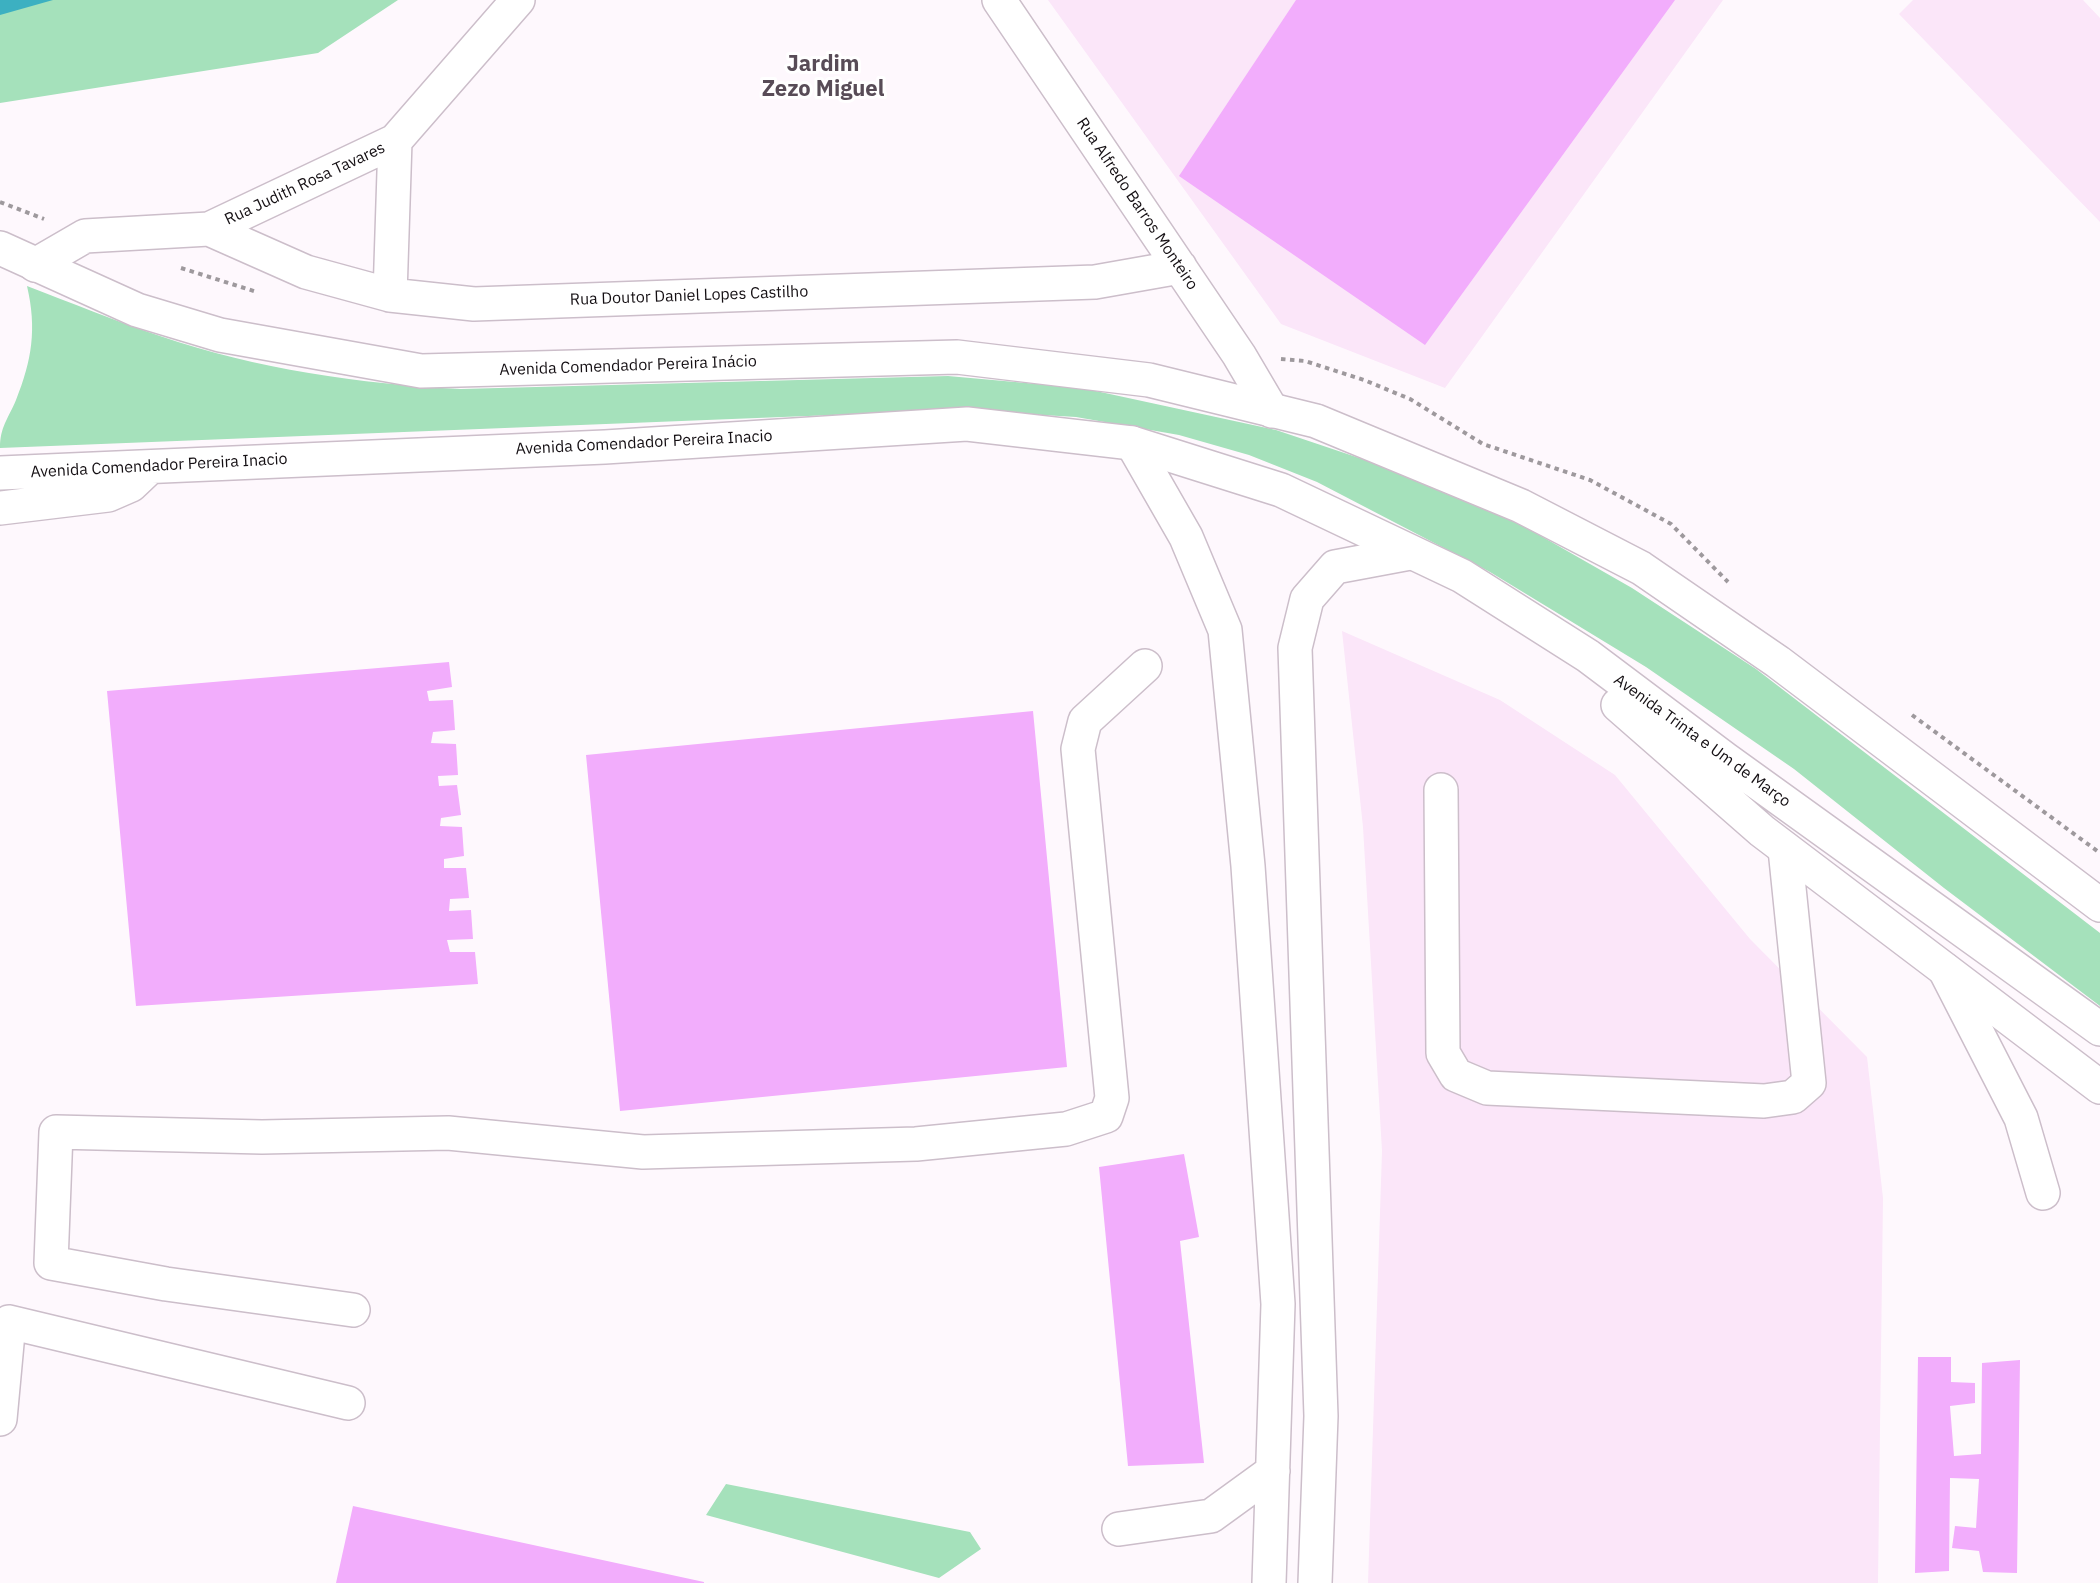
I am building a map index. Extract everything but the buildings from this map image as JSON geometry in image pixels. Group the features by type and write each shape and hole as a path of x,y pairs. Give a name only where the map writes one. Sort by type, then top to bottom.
{"main road":[{"name":"Rua Judith Rosa Tavares","path":"35,265 85,236 209,229 395,141 518,0"},
{"name":"Rua Alfredo Barros Monteiro","path":"999,0 1239,355 1272,411"},
{"path":"390,295 395,141"},
{"name":"Rua Doutor Daniel Lopes Castilho","path":"209,229 306,272 390,295 474,304 1095,282 1180,267"},
{"name":"Avenida Comendador Pereira Inácio","path":"0,248 137,310 220,335 421,371 957,357 1149,380 1272,411"},
{"path":"1272,411 1316,422 1521,506 1641,568 1778,662 2100,905"},
{"name":"Avenida Comendador Pereira Inacio","path":"0,473 604,447 967,424 1132,443 1281,490"},
{"path":"1132,443 1186,537 1225,630 1248,866 1278,1304 1269,1583"},
{"path":"0,508 108,495 131,485 150,467"},
{"name":"Avenida Trinta e Um de Março","path":"1281,490 1462,576 1588,656 1725,759 2100,1029"},
{"path":"1315,1583 1321,1416 1295,648 1307,599 1335,567 1410,553"},
{"path":"1462,576 1677,754 1785,849 2100,1087"},
{"path":"353,1310 166,1284 51,1263 56,1132 262,1137 448,1133 643,1152 916,1144 1066,1129 1106,1116 1112,1098 1078,749 1085,721 1145,666"},
{"path":"1441,790 1443,1053 1456,1075 1487,1088 1764,1101 1793,1097 1809,1083 1785,849"},
{"path":"1945,970 2021,1118 2043,1193"},
{"path":"0,1419 9,1322 348,1402"},
{"path":"1119,1529 1211,1515 1273,1471"}],"shaded area":[{"path":"1048,0 1723,0 1445,388 1281,324"},
{"path":"1913,0 2083,0 2100,18 2100,222 1899,14"},
{"path":"1342,631 1500,700 1615,775 1750,939 1867,1057 1883,1198 1878,1583 1368,1583 1382,1151 1363,827"}],"green space":[{"path":"0,0 398,0 318,53 0,103"},
{"path":"27,286 196,348 271,366 347,379 461,389 948,376 1082,388 1276,430 1386,467 1513,520 1632,588 1756,669 2100,933 2100,1006 1944,888 1794,769 1646,667 1490,572 1317,482 1249,455 1179,435 1076,417 959,410 0,448 3,429 16,400 29,358 32,316"},
{"path":"726,1484 970,1532 981,1549 939,1578 706,1515"}],"water":[{"path":"0,0 53,0 0,15"}],"district":[{"name":"Jardim Zezo Miguel","path":"823,78"}]}
